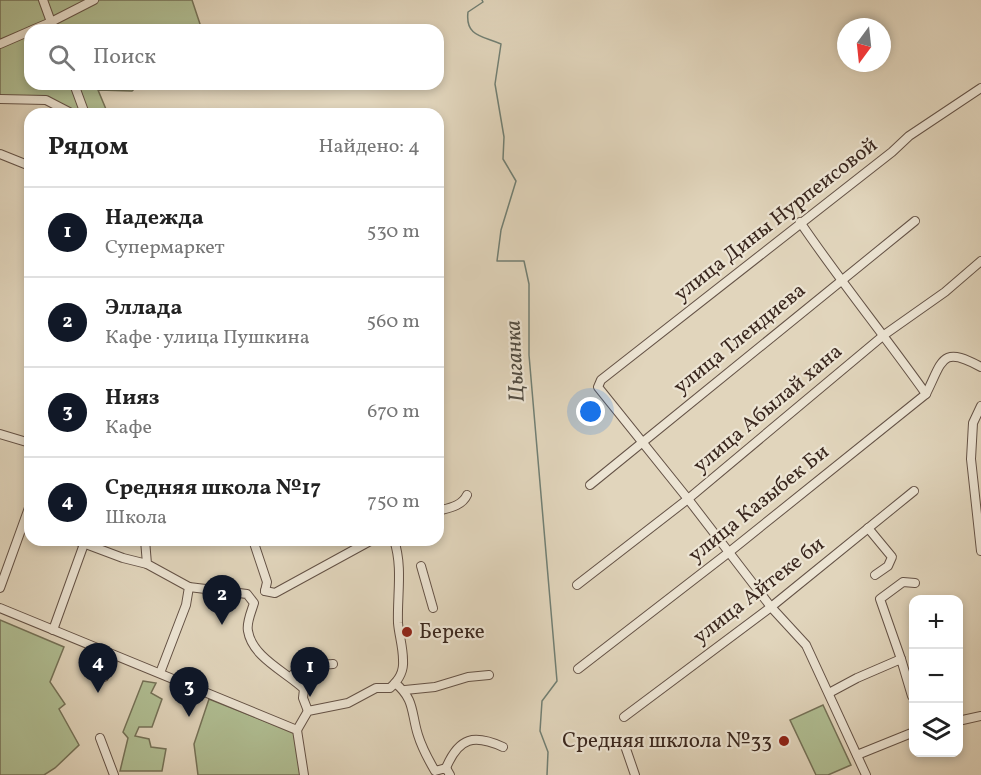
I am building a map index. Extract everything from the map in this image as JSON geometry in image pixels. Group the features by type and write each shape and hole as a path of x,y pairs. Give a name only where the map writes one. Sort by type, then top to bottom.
{"street":[{"path":"43,0 52,24"},
{"path":"56,24 94,0"},
{"path":"0,44 24,33"},
{"name":"улица Дины Нурпеисовой","path":"642,441 598,387 601,380 892,152 909,136 981,88"},
{"path":"76,90 83,108"},
{"path":"0,99 46,100 62,108"},
{"path":"0,154 24,164"},
{"name":"улица Тлендиева","path":"590,485 915,221"},
{"path":"800,222 840,281 885,335 926,394"},
{"name":"улица Абылай хана","path":"577,585 688,499 885,335 945,292 981,261"},
{"name":"улица Казыбек Би","path":"578,669 728,553 926,394 943,360 949,356 962,356 981,367"},
{"path":"981,406 973,423 971,459 981,551"},
{"path":"0,434 24,441"},
{"path":"642,441 771,607 806,645 866,775"},
{"name":"улица Айтеке би","path":"624,717 771,607 914,491"},
{"path":"444,509 458,505 467,495"},
{"path":"0,588 24,528"},
{"path":"868,528 892,557 888,566 875,575"},
{"path":"53,630 83,546"},
{"path":"90,546 147,564 189,587 247,594 275,593 361,546"},
{"path":"146,546 147,564"},
{"path":"255,546 267,582 254,603 247,630 257,651 304,689 303,698 308,711"},
{"path":"304,775 297,730 308,711 348,703 376,688 390,688 400,679 403,660 398,624 397,586 400,564 396,546"},
{"path":"421,566 433,608"},
{"path":"909,686 880,599 903,582 915,583"},
{"path":"160,673 186,605 189,587"},
{"path":"247,594 254,603"},
{"path":"0,608 297,730"},
{"path":"104,677 113,655"},
{"path":"829,693 901,659"},
{"path":"291,677 297,669 304,666 333,664"},
{"path":"405,690 435,687 468,677 489,675"},
{"path":"395,683 405,690 411,702 418,734 435,771 448,772 451,756 462,744 472,738 487,740 503,747"},
{"path":"963,720 981,716"},
{"path":"857,755 909,733"},
{"path":"100,738 114,775"},
{"path":"624,743 635,775"}],"green space":[{"path":"0,0 192,0 200,24 24,24 24,90 98,90 106,108 61,108 46,100 0,99"},
{"path":"0,620 64,647 50,682 65,704 59,709 79,745 55,768 44,775 0,775"},
{"path":"143,681 156,683 151,693 162,699 152,727 139,727 135,736 149,739 151,747 166,749 162,771 120,771 128,738 123,732"},
{"path":"209,699 295,733 301,775 198,775 194,744"},
{"path":"823,705 851,765 828,775 816,775 790,720"}],"waterway":[{"name":"Цыганка","path":"482,0 483,2 468,12 469,26 481,37 501,44 495,84 504,137 503,159 516,181 501,230 497,261 524,261 529,284 529,355 557,681 542,701 540,731 548,752 547,775"}],"place":[{"name":"Эллада","path":"222,625"},
{"name":"Береке","path":"407,632"},
{"name":"Средняя школа №17","path":"98,693"},
{"name":"Надежда","path":"310,697"},
{"name":"Нияз","path":"189,717"},
{"name":"Средняя шклола №33","path":"784,741"}]}
